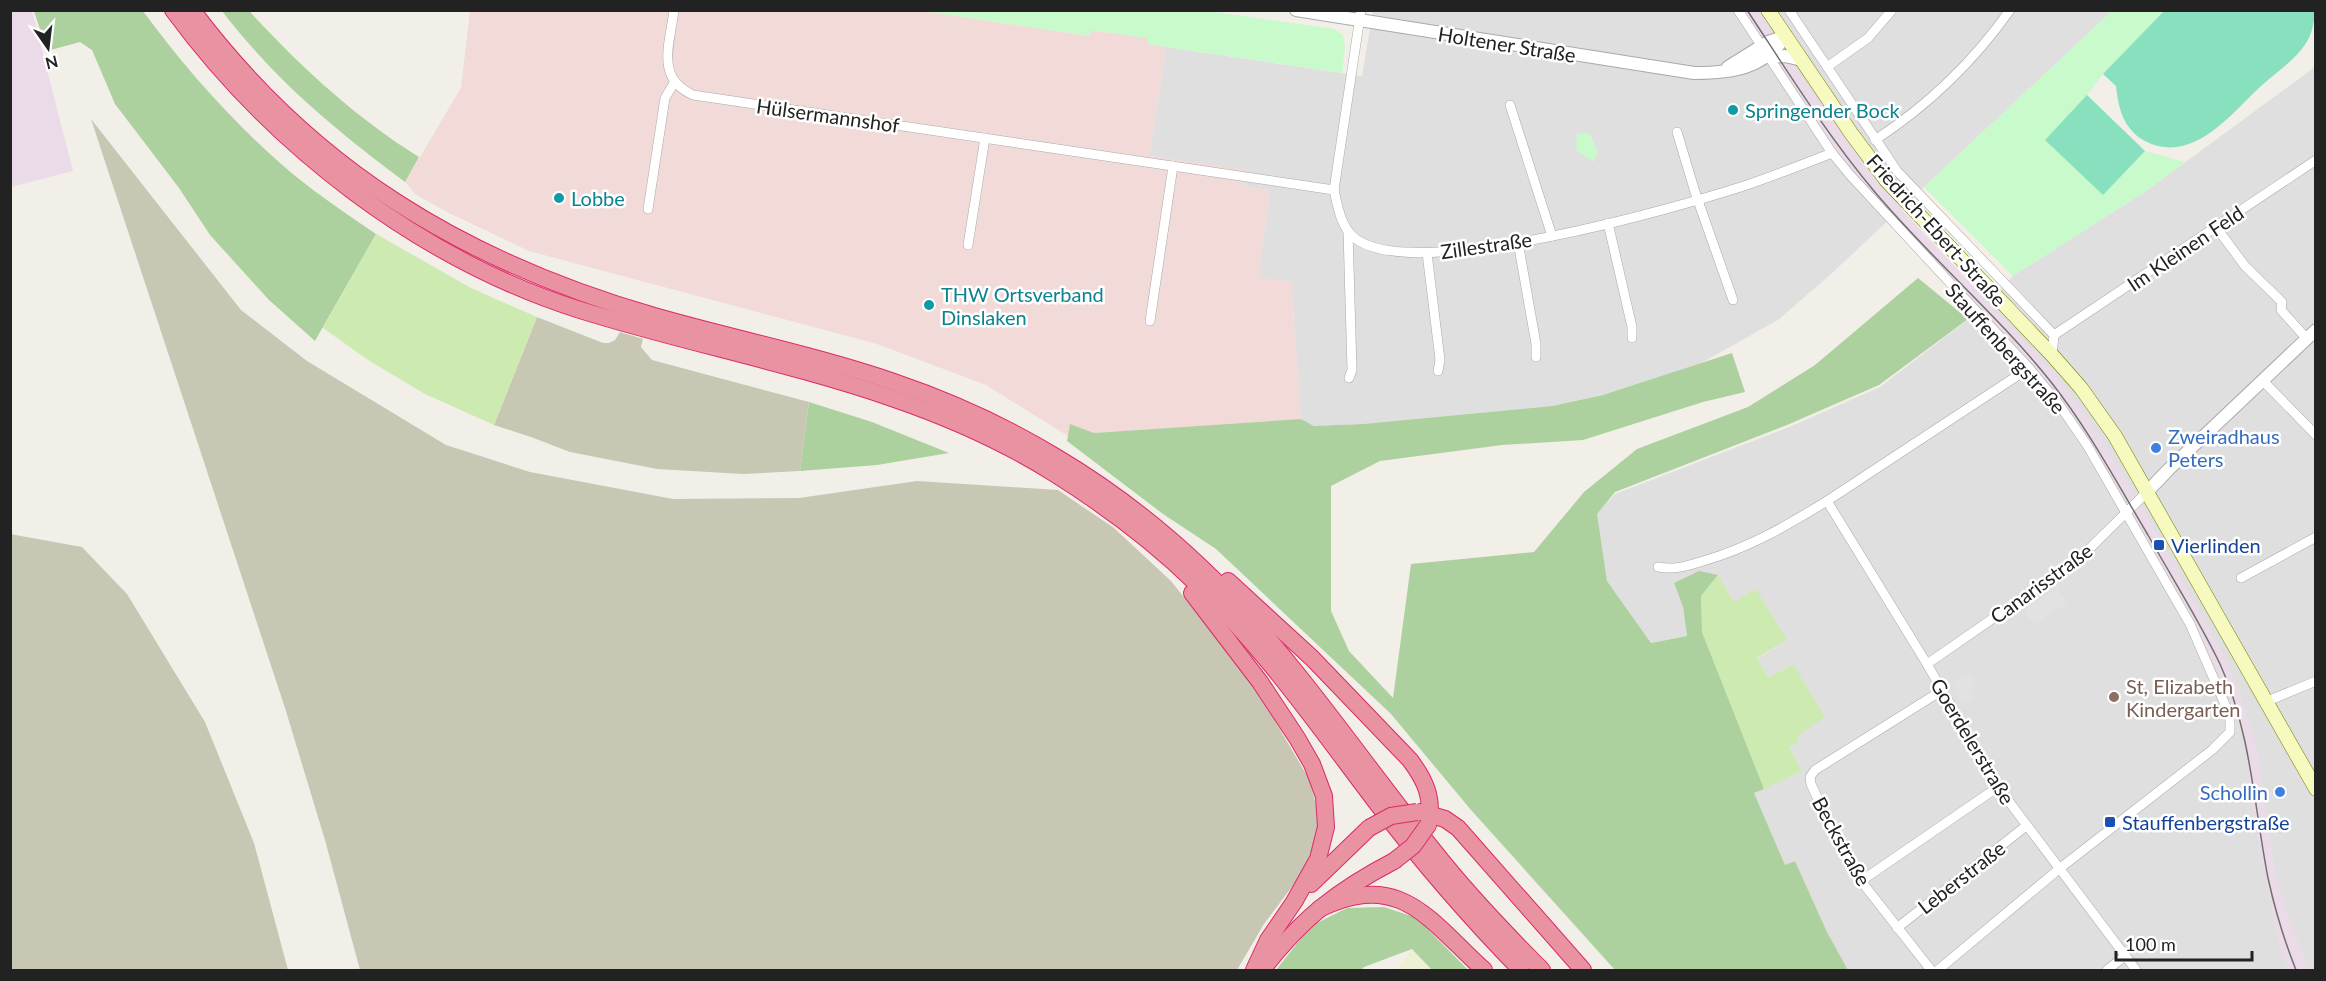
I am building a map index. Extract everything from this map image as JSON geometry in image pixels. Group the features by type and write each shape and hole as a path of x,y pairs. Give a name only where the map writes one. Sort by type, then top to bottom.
{"highway":[{"path":"173,10 222,72 256,109 304,153 364,200 417,234 478,267 574,308 621,314"},
{"path":"192,10 233,62 268,99 315,142 371,186 426,221 485,254 621,314 888,396 946,418 1052,471 1126,522 1169,558 1239,627 1280,675 1424,863 1453,898 1521,970"},
{"path":"656,324 839,365 954,404 1008,430 1058,458 1109,491 1219,573 1312,658 1368,714 1421,774 1428,788 1425,817 1413,846 1394,861 1346,887 1319,909 1278,948 1262,970"},
{"path":"1126,522 1209,613 1260,682 1312,764 1324,796 1326,827 1318,859 1294,902 1268,940 1254,970"},
{"path":"1172,540 1211,577 1257,627 1298,675 1436,854 1505,933 1542,970"},
{"path":"1294,902 1338,856 1369,828 1391,816 1425,817 1451,824 1471,841 1583,970"},
{"path":"1319,909 1350,896 1364,894 1391,896 1422,913 1484,970"}],"main road":[{"name":"Friedrich-Ebert-Straße","path":"1768,10 1886,180 2052,355 2081,388 2115,436 2316,789"}],"street":[{"path":"648,209 665,98 674,83 667,62 674,10"},
{"name":"Holtener Straße","path":"1296,10 1361,16 1694,73 1743,68 1786,36"},
{"name":"Stauffenbergstraße","path":"1738,10 1766,49 1832,153 1868,197 2029,368 2058,403 2087,445 2190,624 2230,716 2230,732 2212,750 2059,869 1938,970"},
{"name":"Friedrich-Ebert-Straße","path":"1789,10 1897,171 2054,335"},
{"path":"1827,67 1868,38 1893,10"},
{"path":"1875,140 1901,123 1925,103 1994,33 2010,10"},
{"path":"1349,378 1352,370 1348,231 1340,216 1334,190 1361,16"},
{"path":"1766,49 1778,24"},
{"name":"Holtener Straße","path":"1766,49 1803,60"},
{"name":"Hülsermannshof","path":"674,83 693,95 1334,190"},
{"path":"1510,105 1552,236"},
{"path":"1677,132 1733,300"},
{"path":"968,245 985,138"},
{"name":"Zillestraße","path":"1348,231 1365,244 1382,249 1427,253 1467,251 1552,236 1698,200 1832,153"},
{"name":"Im Kleinen Feld","path":"2054,335 2316,160"},
{"path":"1150,321 1173,166"},
{"path":"1608,223 1632,327 1632,338"},
{"path":"2147,492 2311,334 2281,310 2282,302 2245,266 2216,227"},
{"path":"1518,242 1536,344 1536,357"},
{"path":"1427,253 1440,360 1438,371"},
{"path":"2052,355 2054,335"},
{"path":"1658,567 1673,570 1727,554 1773,534 2029,368"},
{"path":"2263,381 2316,435"},
{"name":"Canarisstraße","path":"1928,664 2079,560 2147,492"},
{"name":"Goerdelerstraße","path":"1827,501 1928,664 1941,691 1998,788 2136,970"},
{"path":"2241,578 2316,537"},
{"path":"2265,702 2316,681"},
{"name":"Beckstraße","path":"1931,970 1861,881 1835,836 1811,784 1810,777 1815,770 1941,691"},
{"path":"1861,881 1998,788"},
{"name":"Leberstraße","path":"1897,928 2025,826"},
{"path":"2107,970 2125,956"}],"shaded area":[{"path":"10,11 32,11 73,171 11,187"},
{"path":"470,11 922,11 1090,36 1091,30 1148,38 1147,44 1166,47 1149,156 1245,169 1242,186 1270,190 1258,277 1291,282 1301,419 1094,433 1070,425 1068,436 986,385 877,344 529,251 445,211 415,194 405,182 461,88"},
{"path":"1373,11 2112,11 1830,275 1778,320 1703,362 1652,381 1552,406 1363,424 1314,426 1301,419 1291,282 1258,278 1270,190 1242,186 1245,170 1149,156 1166,47 1362,76"},
{"path":"1744,11 1758,11 1799,73 1880,186 2053,372 2109,451 2179,571 2179,575 2225,658 2238,688 2257,748 2275,872 2288,916 2309,970 2289,970 2281,952 2255,824 2246,751 2241,727 2228,692 2191,617 2171,581 2163,575 2133,519 2135,517 2044,380 1871,194 1820,129"},
{"path":"2315,67 2315,970 1848,970 1827,932 1795,861 1785,866 1754,793 1802,771 1789,747 1796,736 1793,664 1768,679 1757,659 1787,640 1734,602 1718,575 1674,583 1683,607 1687,636 1651,643 1607,581 1596,514 1615,494 1794,425 1880,387 1966,321 2013,276 2146,191"},
{"path":"91,119 241,310 307,361 446,445 530,472 673,499 799,498 917,481 1058,490 1114,528 1171,581 1255,687 1309,779 1320,819 1317,840 1303,872 1264,924 1237,970 360,970 325,840 285,708"},
{"path":"537,317 603,343 615,340 620,332 643,339 641,347 652,360 809,402 800,471 743,474 657,469 570,452 494,425"},
{"path":"10,534 82,547 127,594 205,722 254,843 288,970 11,970"},
{"path":"2057,588 2067,603 2036,623 2027,616 2025,609"},
{"path":"1971,673 1976,684 1971,688 1975,697 1962,704 1951,683"},
{"path":"1412,949 1432,970 1397,970"}],"green space":[{"path":"1201,10 1334,29 1343,35 1345,48 1342,73 1147,44 1147,38 1091,30 1090,36 922,11"},
{"path":"2315,10 2309,38 2295,57 2208,134 2178,147 2162,147 2145,141 2132,131 2123,118 2116,86 2103,74 2164,11"},
{"path":"34,11 143,11 195,77 253,138 304,183 376,234 315,341 269,300 210,235 179,188 115,104 92,50 80,42 47,51"},
{"path":"222,11 251,11 330,91 395,142 419,157 405,182 307,103 263,60"},
{"path":"2112,11 2164,11 2103,74 2087,95 2103,195 2145,151 2185,162 2146,191 2013,276 1924,187"},
{"path":"2087,95 2145,151 2103,195 2045,140"},
{"path":"1577,133 1590,134 1598,153 1593,162 1576,150"},
{"path":"376,234 471,288 537,317 494,425 425,394 368,360 323,328"},
{"path":"1918,278 1968,319 1879,385 1787,425 1615,492 1597,514 1607,581 1651,643 1687,636 1683,607 1674,583 1699,571 1718,575 1701,596 1702,632 1764,789 1754,793 1785,865 1795,861 1827,932 1848,970 1615,970 1471,810 1391,714 1216,549 1163,514 1067,441 1070,424 1094,433 1301,419 1314,426 1363,424 1552,406 1603,395 1732,353 1745,392 1703,402 1583,440 1502,445 1380,461 1331,486 1331,611 1349,651 1393,698 1411,564 1534,552 1584,492 1637,449 1748,407 1815,365"},
{"path":"809,402 872,422 949,453 877,465 800,471"},
{"path":"1718,575 1734,602 1756,589 1787,640 1757,658 1768,678 1793,664 1825,717 1797,736 1799,741 1789,747 1802,771 1764,789 1702,632 1701,596"},
{"path":"1384,907 1417,918 1468,970 1432,970 1412,949 1361,970 1276,970 1311,926 1347,908"}],"tram line":[{"path":"1747,10 1824,125 1874,191 1895,216 2030,357 2065,400 2102,457 2194,615 2220,664 2239,716 2268,878 2280,925 2296,970"}],"place":[{"name":"Springender Bock","path":"1733,110"},
{"name":"Lobbe","path":"559,198"},
{"name":"THW Ortsverband Dinslaken","path":"929,305"},
{"name":"Zweiradhaus Peters","path":"2156,448"},
{"name":"Vierlinden","path":"2159,545"},
{"name":"St, Elizabeth Kindergarten","path":"2114,697"},
{"name":"Schollin","path":"2280,792"},
{"name":"Stauffenbergstraße","path":"2110,822"}]}
